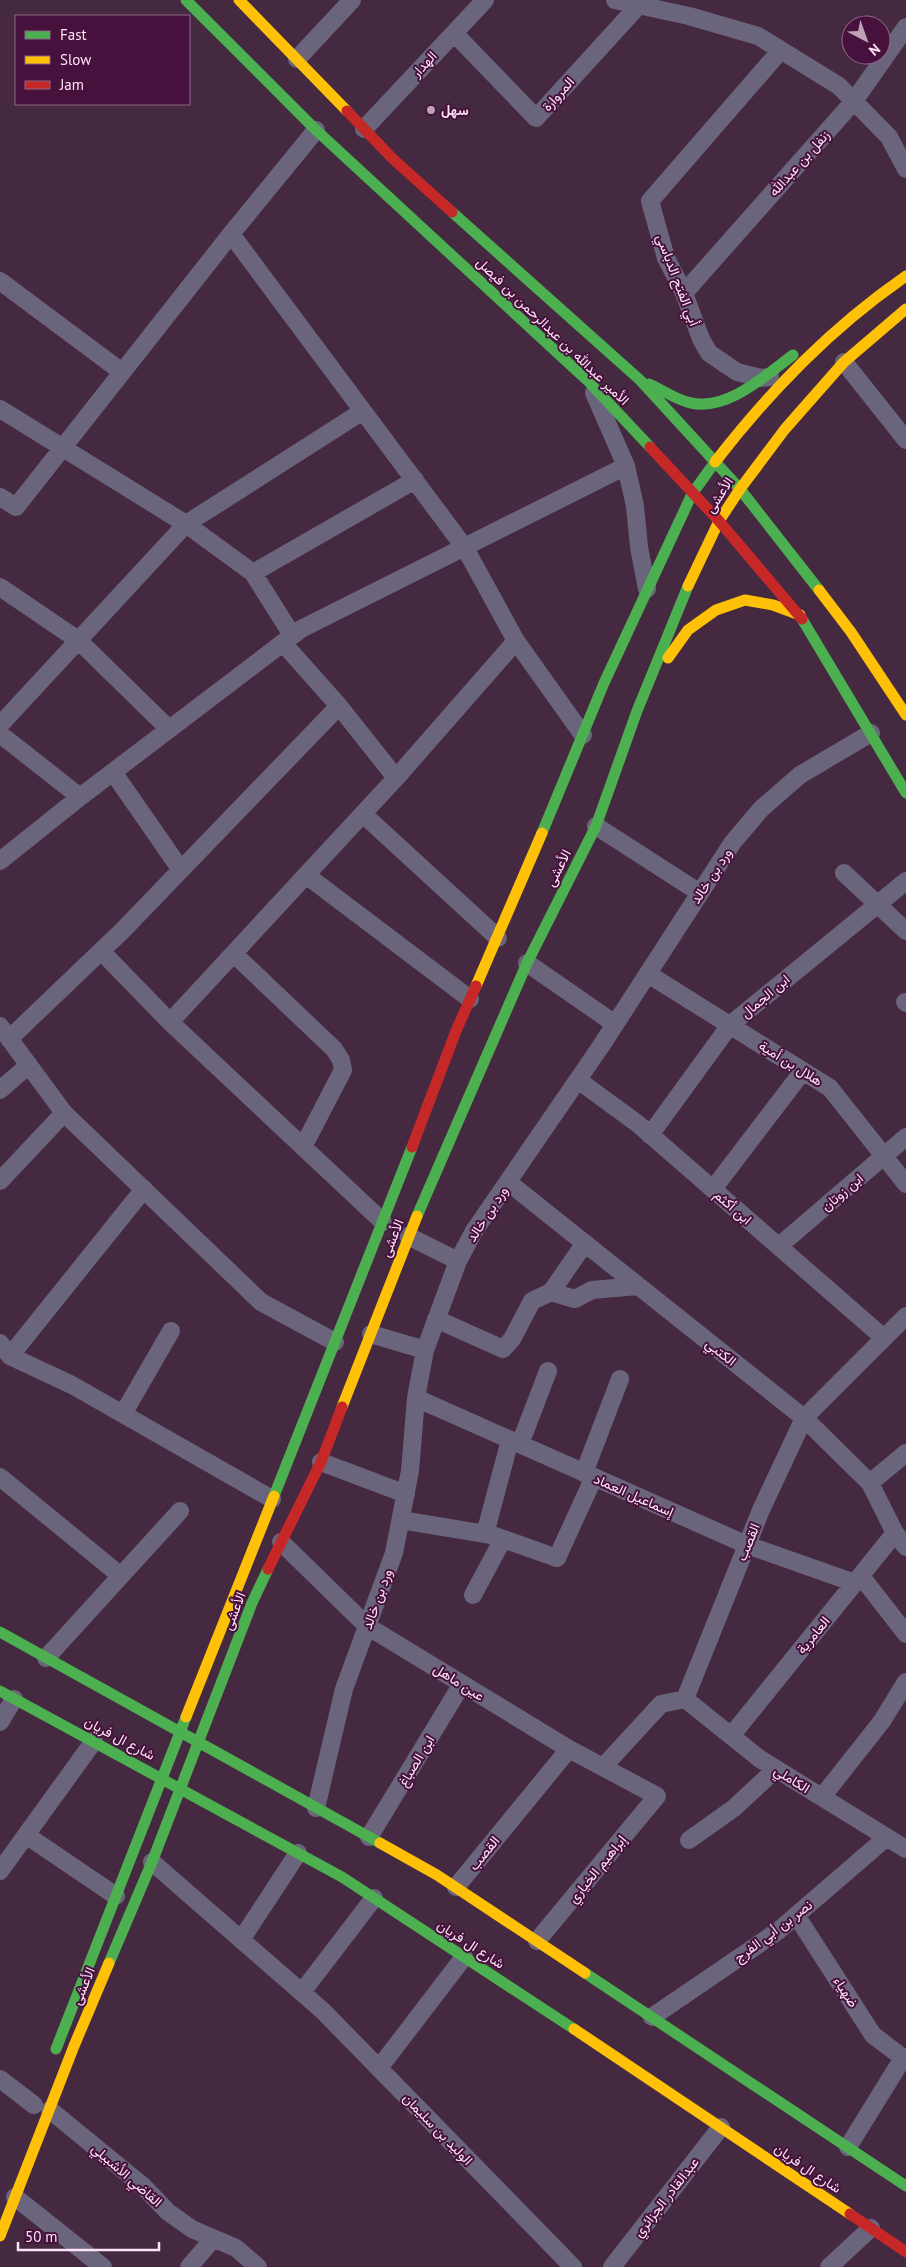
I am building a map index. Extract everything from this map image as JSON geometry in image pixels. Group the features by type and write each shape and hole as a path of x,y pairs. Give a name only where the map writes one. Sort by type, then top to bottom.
{"main road":[{"name":"الأمير عبدالله بن عبدالرحمن بن فيصل","path":"186,0 316,130 589,382 719,521 800,615 906,793"},
{"name":"الأمير عبدالله بن عبدالرحمن بن فيصل","path":"240,0 393,159 640,380 740,489 851,632 906,715"},
{"name":"الأعشى","path":"51,2062 383,1222 456,1031 498,938 582,735 692,494 715,462 788,375 860,307 906,276"},
{"path":"640,380 693,403 710,403 728,398 761,378 860,307"},
{"name":"الأعشى","path":"0,2236 16,2197 38,2106 152,1862 252,1603 320,1462 408,1236 526,963 596,826 636,711 683,597 719,521 740,489 785,429 844,362 906,309"},
{"path":"636,711 673,650 688,630 716,610 745,600 773,605 800,615"},
{"path":"0,1632 456,1887 906,2186"},
{"name":"شارع ال فريان","path":"7,1695 342,1877 721,2127 906,2252"}],"street":[{"path":"296,59 352,0"},
{"name":"الهدار","path":"364,129 485,0"},
{"path":"615,0 689,16 758,36 839,86 889,137 906,169"},
{"name":"المروارة","path":"454,33 536,118 639,5"},
{"name":"زنفل بن عبدالله","path":"684,293 854,101 906,27"},
{"name":"أبي الفتح الدباسي","path":"781,50 650,201 666,258 684,293 700,339 709,353 737,372 761,378 788,375"},
{"path":"0,496 16,507 231,234 316,130"},
{"path":"231,234 465,548 516,641 582,735"},
{"path":"0,281 122,372"},
{"path":"844,362 906,440"},
{"path":"589,382 626,466 635,506 639,547 647,589"},
{"path":"0,409 186,524 253,573 287,639 396,778"},
{"path":"0,725 186,524 363,411"},
{"path":"3,852 80,797 301,629 626,466"},
{"path":"253,573 415,480"},
{"path":"0,587 78,640 169,729"},
{"path":"170,1022 364,814 516,641"},
{"path":"335,1342 261,1302 64,1113 5,1033 101,951 339,706"},
{"name":"ورد بن خالد","path":"316,1808 344,1690 394,1553 410,1471 416,1398 425,1350 458,1261 474,1231 616,1024 733,842 761,809 800,775 871,733"},
{"path":"0,734 80,797"},
{"path":"113,772 180,870"},
{"path":"364,814 498,938"},
{"path":"596,826 700,893"},
{"path":"844,873 876,905 906,931"},
{"path":"306,875 470,999"},
{"name":"ابن الجمال","path":"650,1135 730,1025 906,881"},
{"path":"101,951 170,1022 383,1222"},
{"path":"234,954 334,1049 341,1060 342,1070 303,1147"},
{"path":"526,963 616,1024"},
{"name":"هلال بن أمية","path":"648,974 830,1088 906,1184"},
{"path":"0,1090 29,1065"},
{"path":"713,1189 803,1071"},
{"name":"ابن أكثم","path":"578,1080 650,1135 884,1338"},
{"path":"0,1181 64,1113"},
{"name":"ابن زوتان","path":"779,1246 906,1137"},
{"name":"الكتبي","path":"508,1182 804,1418 870,1483 895,1533 906,1547"},
{"path":"144,1190 5,1349 272,1499"},
{"path":"408,1236 458,1261"},
{"path":"436,1320 503,1349 512,1339 532,1301 551,1292 584,1243"},
{"path":"551,1292 575,1299 592,1290 638,1286"},
{"name":"القصب","path":"685,1699 761,1510 804,1418 906,1316"},
{"path":"123,1414 171,1332"},
{"path":"371,1334 425,1350"},
{"path":"484,1534 515,1442 548,1372"},
{"path":"401,1520 484,1534 557,1558 589,1475 620,1379"},
{"name":"إسماعيل العماد","path":"416,1398 747,1545 858,1580"},
{"path":"870,1483 906,1453"},
{"path":"320,1462 406,1494"},
{"path":"0,1477 121,1576"},
{"path":"46,1658 180,1511"},
{"name":"العامرية","path":"732,1736 895,1533"},
{"path":"473,1595 503,1539"},
{"name":"عين ماهل","path":"281,1542 367,1626 569,1749 656,1796"},
{"path":"858,1580 906,1634"},
{"path":"822,1797 882,1721 906,1682"},
{"name":"ابن الصباغ","path":"369,1837 462,1684"},
{"path":"0,1722 7,1695"},
{"path":"603,1768 661,1704 685,1699"},
{"name":"الكاملي","path":"685,1699 776,1769 906,1849"},
{"path":"0,1871 94,1741"},
{"name":"القصب","path":"456,1887 569,1749"},
{"path":"689,1840 734,1808 776,1769"},
{"name":"إبراهيم الخياري","path":"537,1941 656,1796"},
{"path":"26,1835 116,1896"},
{"name":"نصر بن أبي الفرج","path":"652,2018 778,1930 887,1837"},
{"path":"241,1940 298,1853"},
{"name":"الوليد بن سليمان","path":"152,1862 323,2011 573,2267"},
{"path":"302,1992 374,1898"},
{"name":"ضهياء","path":"796,1915 873,2035 905,2058"},
{"path":"379,2068 464,1957"},
{"path":"848,2147 905,2058"},
{"name":"القاضي الأشبيلي","path":"0,2079 143,2186 168,2212 192,2229 236,2248 258,2267"},
{"name":"عبدالقادر الجزائري","path":"612,2267 721,2127"},
{"path":"16,2197 103,2267"},
{"path":"829,2267 871,2228"},
{"path":"189,2267 213,2239"}],"traffic: fast":[{"path":"186,0 316,130 589,382 650,447"},
{"path":"452,212 640,380 740,489 819,590"},
{"path":"649,384 685,402 705,404 719,402 746,390 793,355"},
{"path":"542,833 604,683 692,494 715,462"},
{"path":"417,1216 527,963 596,826 637,711 688,586"},
{"path":"802,619 906,793"},
{"path":"274,1496 412,1147"},
{"path":"109,1963 152,1862 252,1603 268,1569"},
{"path":"0,1632 380,1843"},
{"path":"0,1691 342,1877 574,2029"},
{"path":"56,2049 186,1717"},
{"path":"585,1973 906,2186"}],"traffic: slow":[{"path":"239,0 347,111"},
{"path":"715,462 736,435 803,362 852,317 906,276"},
{"path":"688,586 719,521 740,489 785,429 844,362 906,309"},
{"path":"819,590 851,632 906,715"},
{"path":"668,658 688,630 716,610 745,600 773,605 800,615"},
{"path":"476,986 542,833"},
{"path":"342,1407 417,1216"},
{"path":"186,1717 274,1496"},
{"path":"380,1843 437,1875 585,1973"},
{"path":"0,2236 74,2046 109,1963"},
{"path":"574,2029 850,2214"}],"traffic: jam":[{"path":"347,111 393,159 452,212"},
{"path":"650,447 719,521 802,619"},
{"path":"412,1147 456,1031 476,986"},
{"path":"268,1569 321,1462 342,1407"},
{"path":"850,2214 906,2252"}],"place":[{"name":"سهل","path":"431,110"}]}
